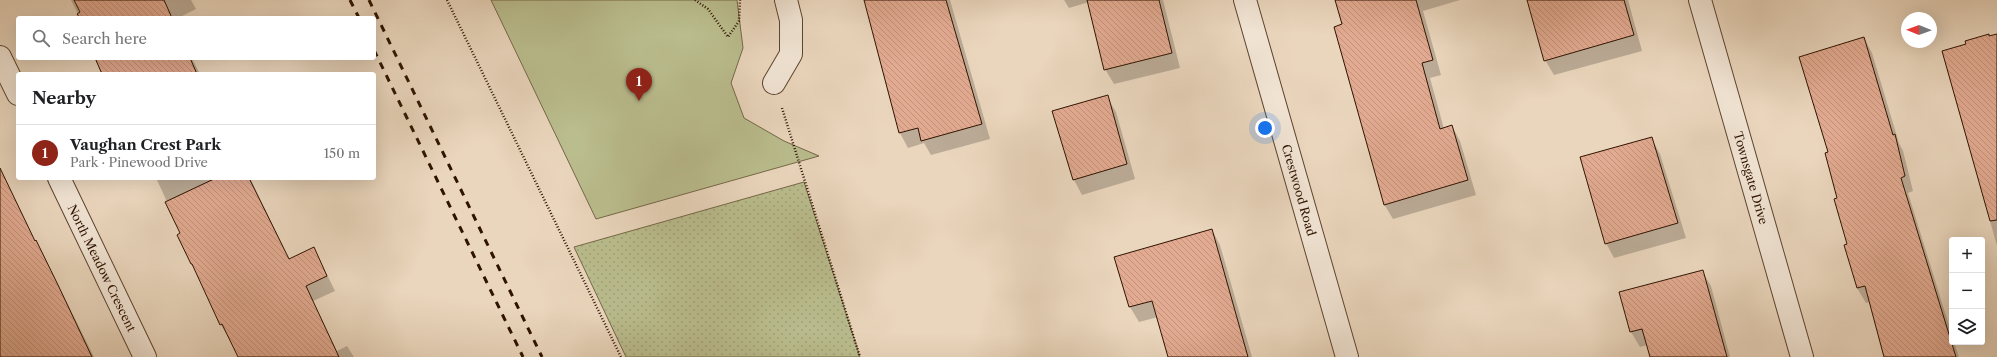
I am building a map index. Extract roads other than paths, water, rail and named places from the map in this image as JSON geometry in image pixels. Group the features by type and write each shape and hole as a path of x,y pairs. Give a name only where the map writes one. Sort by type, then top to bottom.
{"street":[{"path":"774,83 791,54 791,20 786,0"},
{"name":"Crestwood Road","path":"1245,0 1346,357"},
{"name":"Townsgate Drive","path":"1700,0 1802,357"},
{"path":"0,56 16,90"},
{"name":"North Meadow Crescent","path":"59,180 145,357"}],"railway":[{"path":"350,0 358,16"},
{"path":"369,0 542,357"},
{"path":"376,54 523,357"}],"place":[{"name":"Vaughan Crest Park","path":"639,101"}]}
